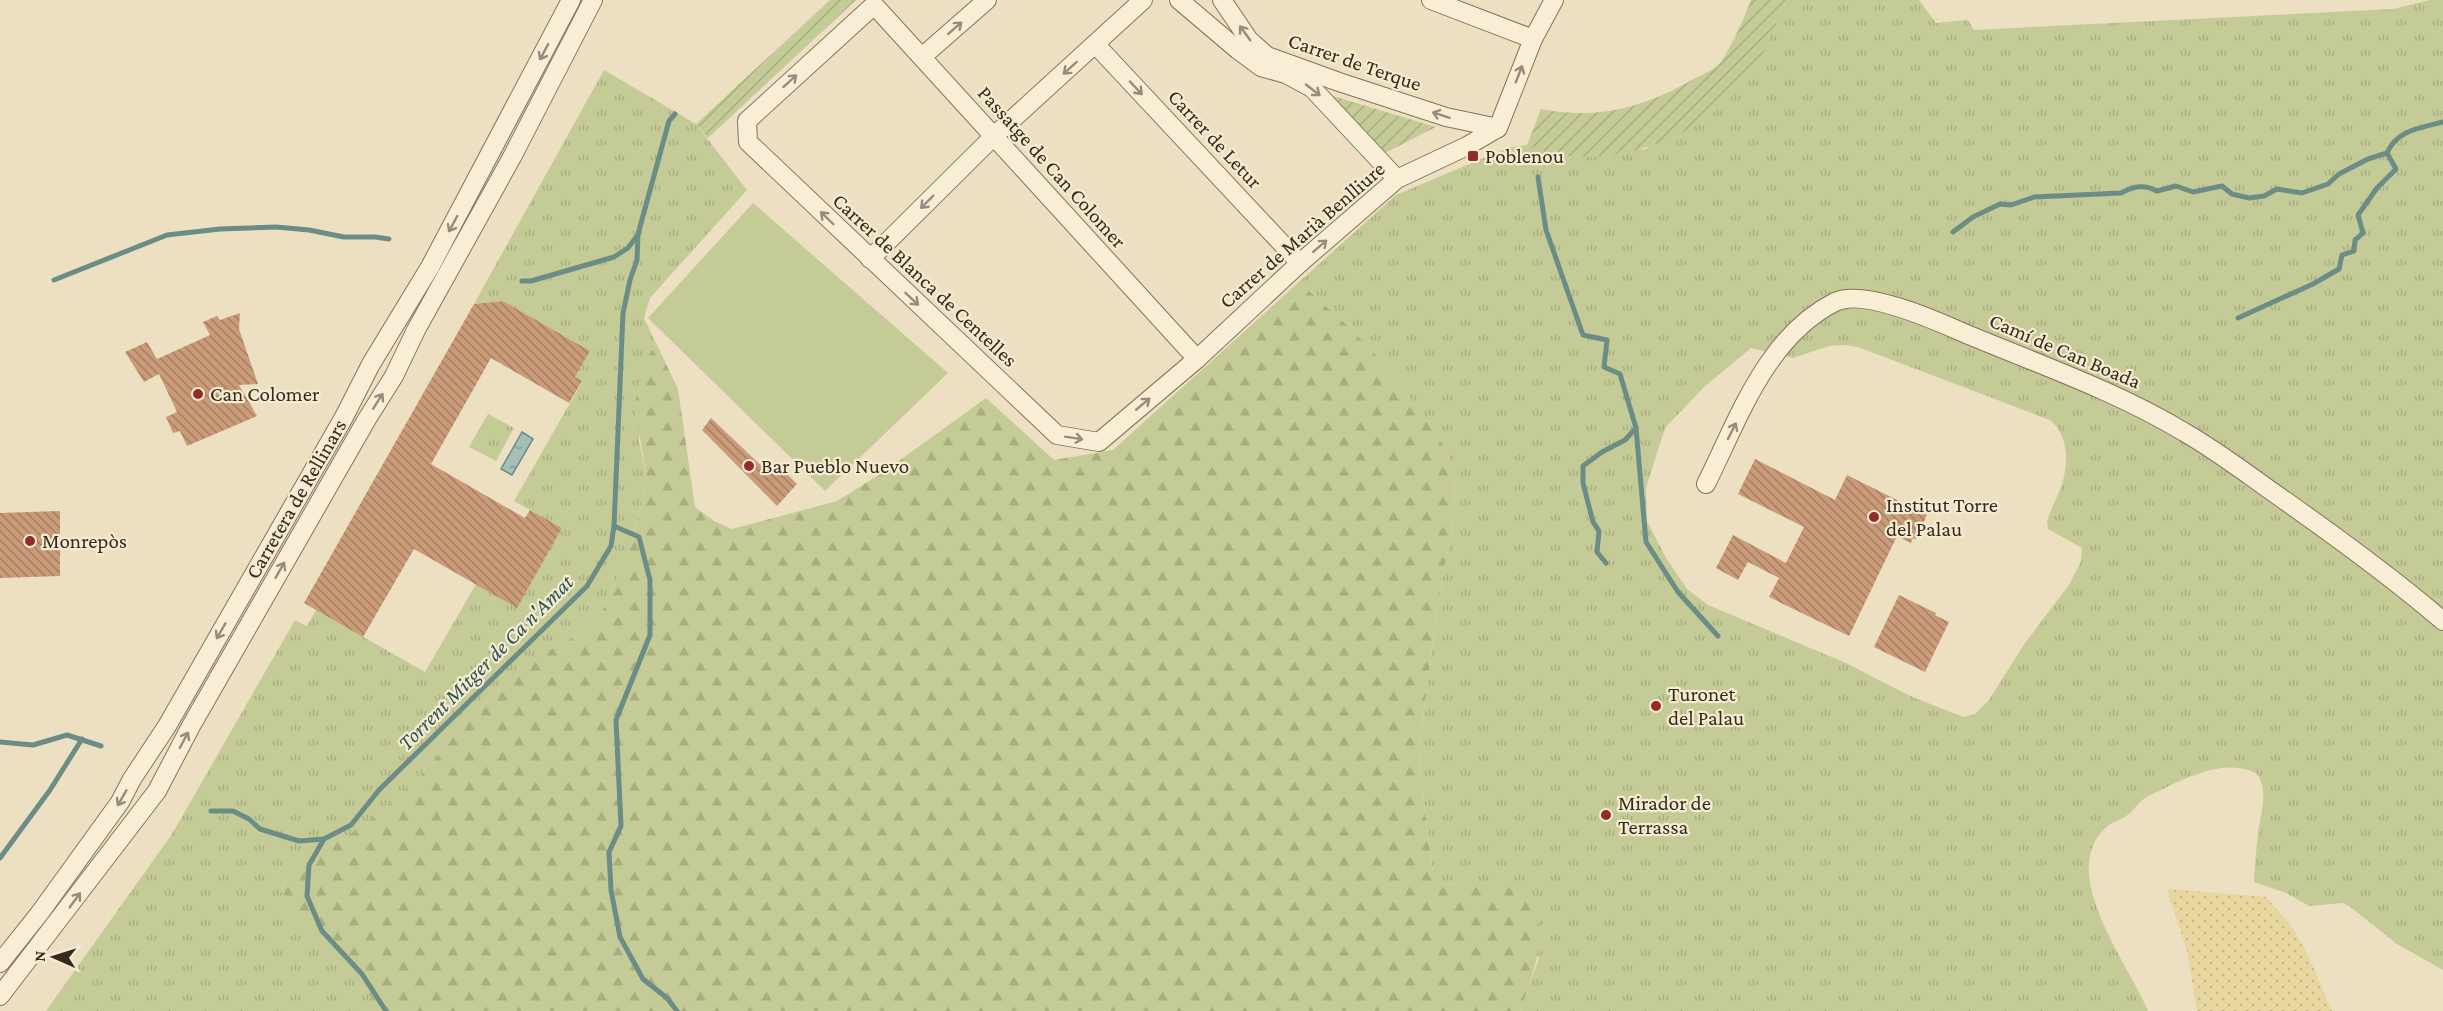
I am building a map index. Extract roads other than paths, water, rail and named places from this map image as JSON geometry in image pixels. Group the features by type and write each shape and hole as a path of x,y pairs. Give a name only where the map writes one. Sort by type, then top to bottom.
{"street":[{"name":"Carretera de Rellinars","path":"0,963 39,914 113,812 167,726 338,427 371,364 430,267 571,0"},
{"name":"Carretera de Rellinars","path":"0,996 157,791 191,726 361,429 394,376 416,330 512,157 594,0"},
{"path":"922,56 987,0"},
{"path":"870,259 993,137 1143,0"},
{"name":"Carrer de Terque","path":"1179,0 1238,50 1261,66 1286,74 1312,88 1397,179"},
{"name":"Carrer de Terque","path":"1222,0 1249,40 1268,56 1446,117 1498,128"},
{"path":"1431,0 1533,39"},
{"path":"1498,128 1533,39 1554,0"},
{"name":"Passatge de Can Colomer","path":"747,121 874,5 1197,359"},
{"name":"Carrer de Letur","path":"1096,45 1300,263"},
{"name":"Carrer de Blanca de Centelles","path":"747,121 748,142 1057,435 1099,442"},
{"name":"Carrer de Marià Benlliure","path":"1099,442 1197,359 1300,263 1397,179 1467,146 1498,128"},
{"name":"Camí de Can Boada","path":"1706,484 1755,387 1784,341 1808,320 1838,300 1866,300 1923,315 2148,412 2217,453 2383,572 2443,621"}],"water":[{"path":"522,432 533,439 512,475 501,469"}],"waterway":[{"name":"Torrent Mitger de Ca n'Amat","path":"211,811 233,811 249,819 260,829 299,841 324,839 351,825 379,790 587,586 611,546 614,526 623,313 637,260 638,234 669,121 675,114"},
{"path":"1953,232 1973,217 2000,204 2011,205 2034,197 2121,193 2139,187 2148,187 2157,191 2176,186 2193,192 2222,186 2232,194 2249,198 2264,196 2277,189 2302,193 2328,184 2339,174 2368,159 2387,153 2397,139 2410,131 2443,122"},
{"path":"2238,318 2313,284 2339,269 2342,255 2354,251 2355,240 2363,233 2358,215 2377,188 2396,169 2387,153"},
{"path":"1538,177 1546,230 1583,335 1607,340 1604,367 1620,374 1636,428 1646,542 1678,592 1718,636"},
{"path":"54,280 167,235 220,229 276,227 309,230 344,237 389,239"},
{"path":"522,281 531,281 614,257 628,248 637,236"},
{"path":"1606,563 1597,552 1599,531 1593,522 1583,483 1583,466 1602,452 1625,440 1636,428"},
{"path":"614,526 639,537 650,580 650,635 616,720 621,826 609,852 611,890 620,937 643,979 667,998 677,1011"},
{"name":"Torrent Mitger de Ca n'Amat","path":"0,742 33,745 67,735 101,746"},
{"path":"0,858 50,790 82,739"},
{"path":"324,839 309,865 307,896 322,931 362,974 386,1011"}],"place":[{"name":"Poblenou","path":"1473,156"},
{"name":"Can Colomer","path":"198,394"},
{"name":"Bar Pueblo Nuevo","path":"749,466"},
{"name":"Institut Torre del Palau","path":"1874,517"},
{"name":"Monrepòs","path":"30,541"},
{"name":"Turonet del Palau","path":"1656,706"},
{"name":"Mirador de Terrassa","path":"1606,815"}]}
